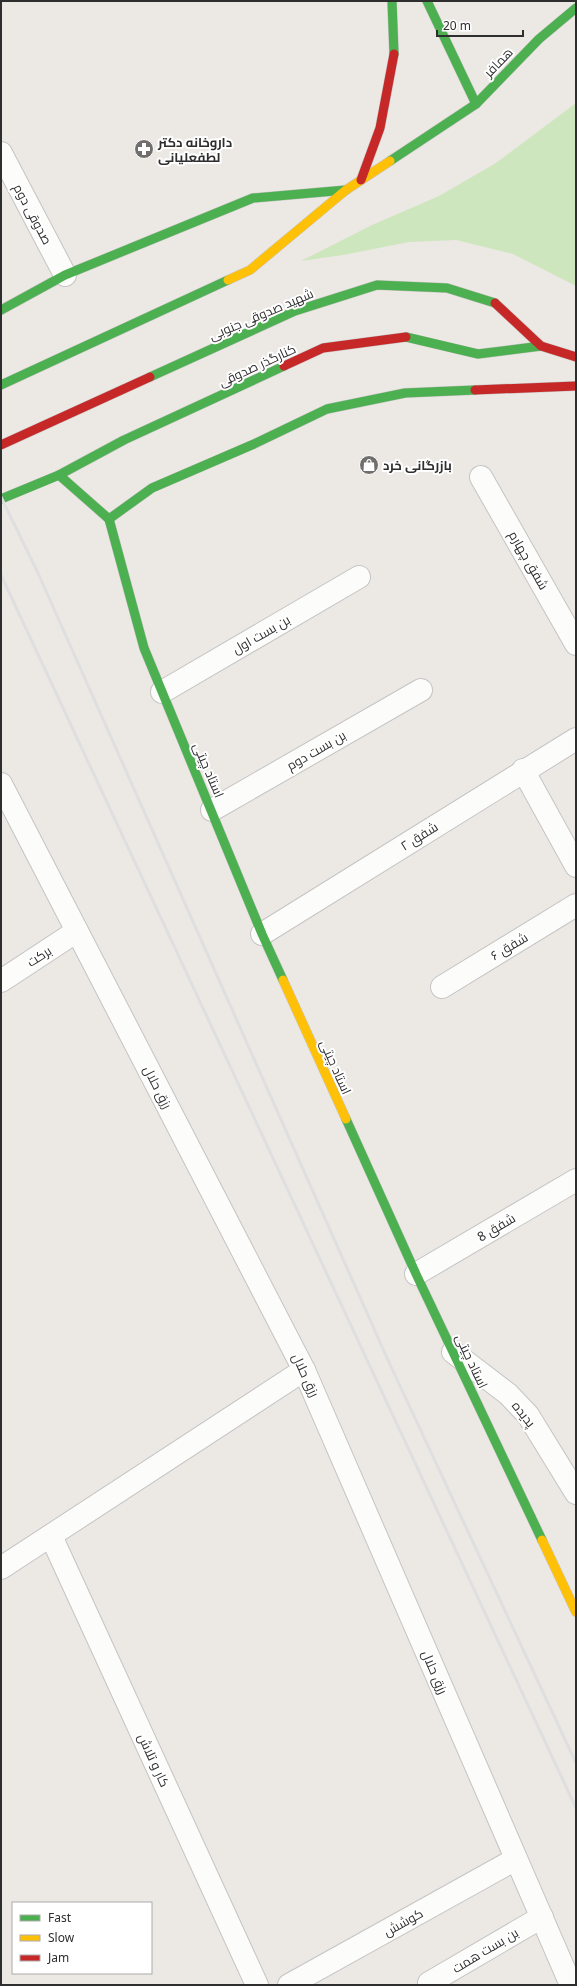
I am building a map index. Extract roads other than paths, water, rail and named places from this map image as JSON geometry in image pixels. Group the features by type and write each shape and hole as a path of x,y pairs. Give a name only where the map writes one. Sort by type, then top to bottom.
{"main road":[{"path":"361,180 380,128 394,58 392,1"},
{"path":"1,385 250,270 346,190 476,104 427,1"},
{"path":"572,1 576,3"},
{"name":"همافر","path":"476,104 539,39 576,8"},
{"path":"1,310 65,275 253,198 346,190"},
{"name":"شهید صدوقی جنوبی","path":"1,445 295,311 377,285 447,288 496,303 541,346 576,358"},
{"name":"کنارگذر صدوقی","path":"1,499 59,475 124,440 323,348 403,336 478,354 541,346"},
{"path":"59,475 109,519 152,488 254,444 327,409 406,393 576,386"},
{"name":"استاد چیتی","path":"109,519 144,648 262,934 416,1274 576,1612"}],"street":[{"name":"صدوقی دوم","path":"1,153 65,275"},
{"name":"شفق چهارم","path":"481,477 576,644"},
{"name":"بن بست اول","path":"162,692 359,577"},
{"name":"بن بست دوم","path":"212,810 421,690"},
{"name":"شفق ۲","path":"262,934 523,770 576,739"},
{"path":"523,770 576,866"},
{"name":"رزق حلال","path":"1,784 304,1370 571,1985"},
{"name":"شفق ۶","path":"442,987 576,905"},
{"name":"برکت","path":"1,981 77,931"},
{"name":"شفق 8","path":"416,1274 576,1180"},
{"name":"پدیده","path":"453,1352 508,1394 528,1415 576,1493"},
{"path":"1,1568 304,1370"},
{"name":"کار و تلاش","path":"51,1536 257,1985"},
{"name":"کوشش","path":"288,1985 516,1859"},
{"name":"بن بست همت","path":"429,1983 542,1917"}],"railway":[{"path":"1,497 38,573 387,1358 576,1763"},
{"path":"1,575 576,1808"}],"place":[{"name":"داروخانه دکتر لطفعلیانی","path":"144,149"},
{"name":"بازرگانی خرد","path":"369,465"}]}
